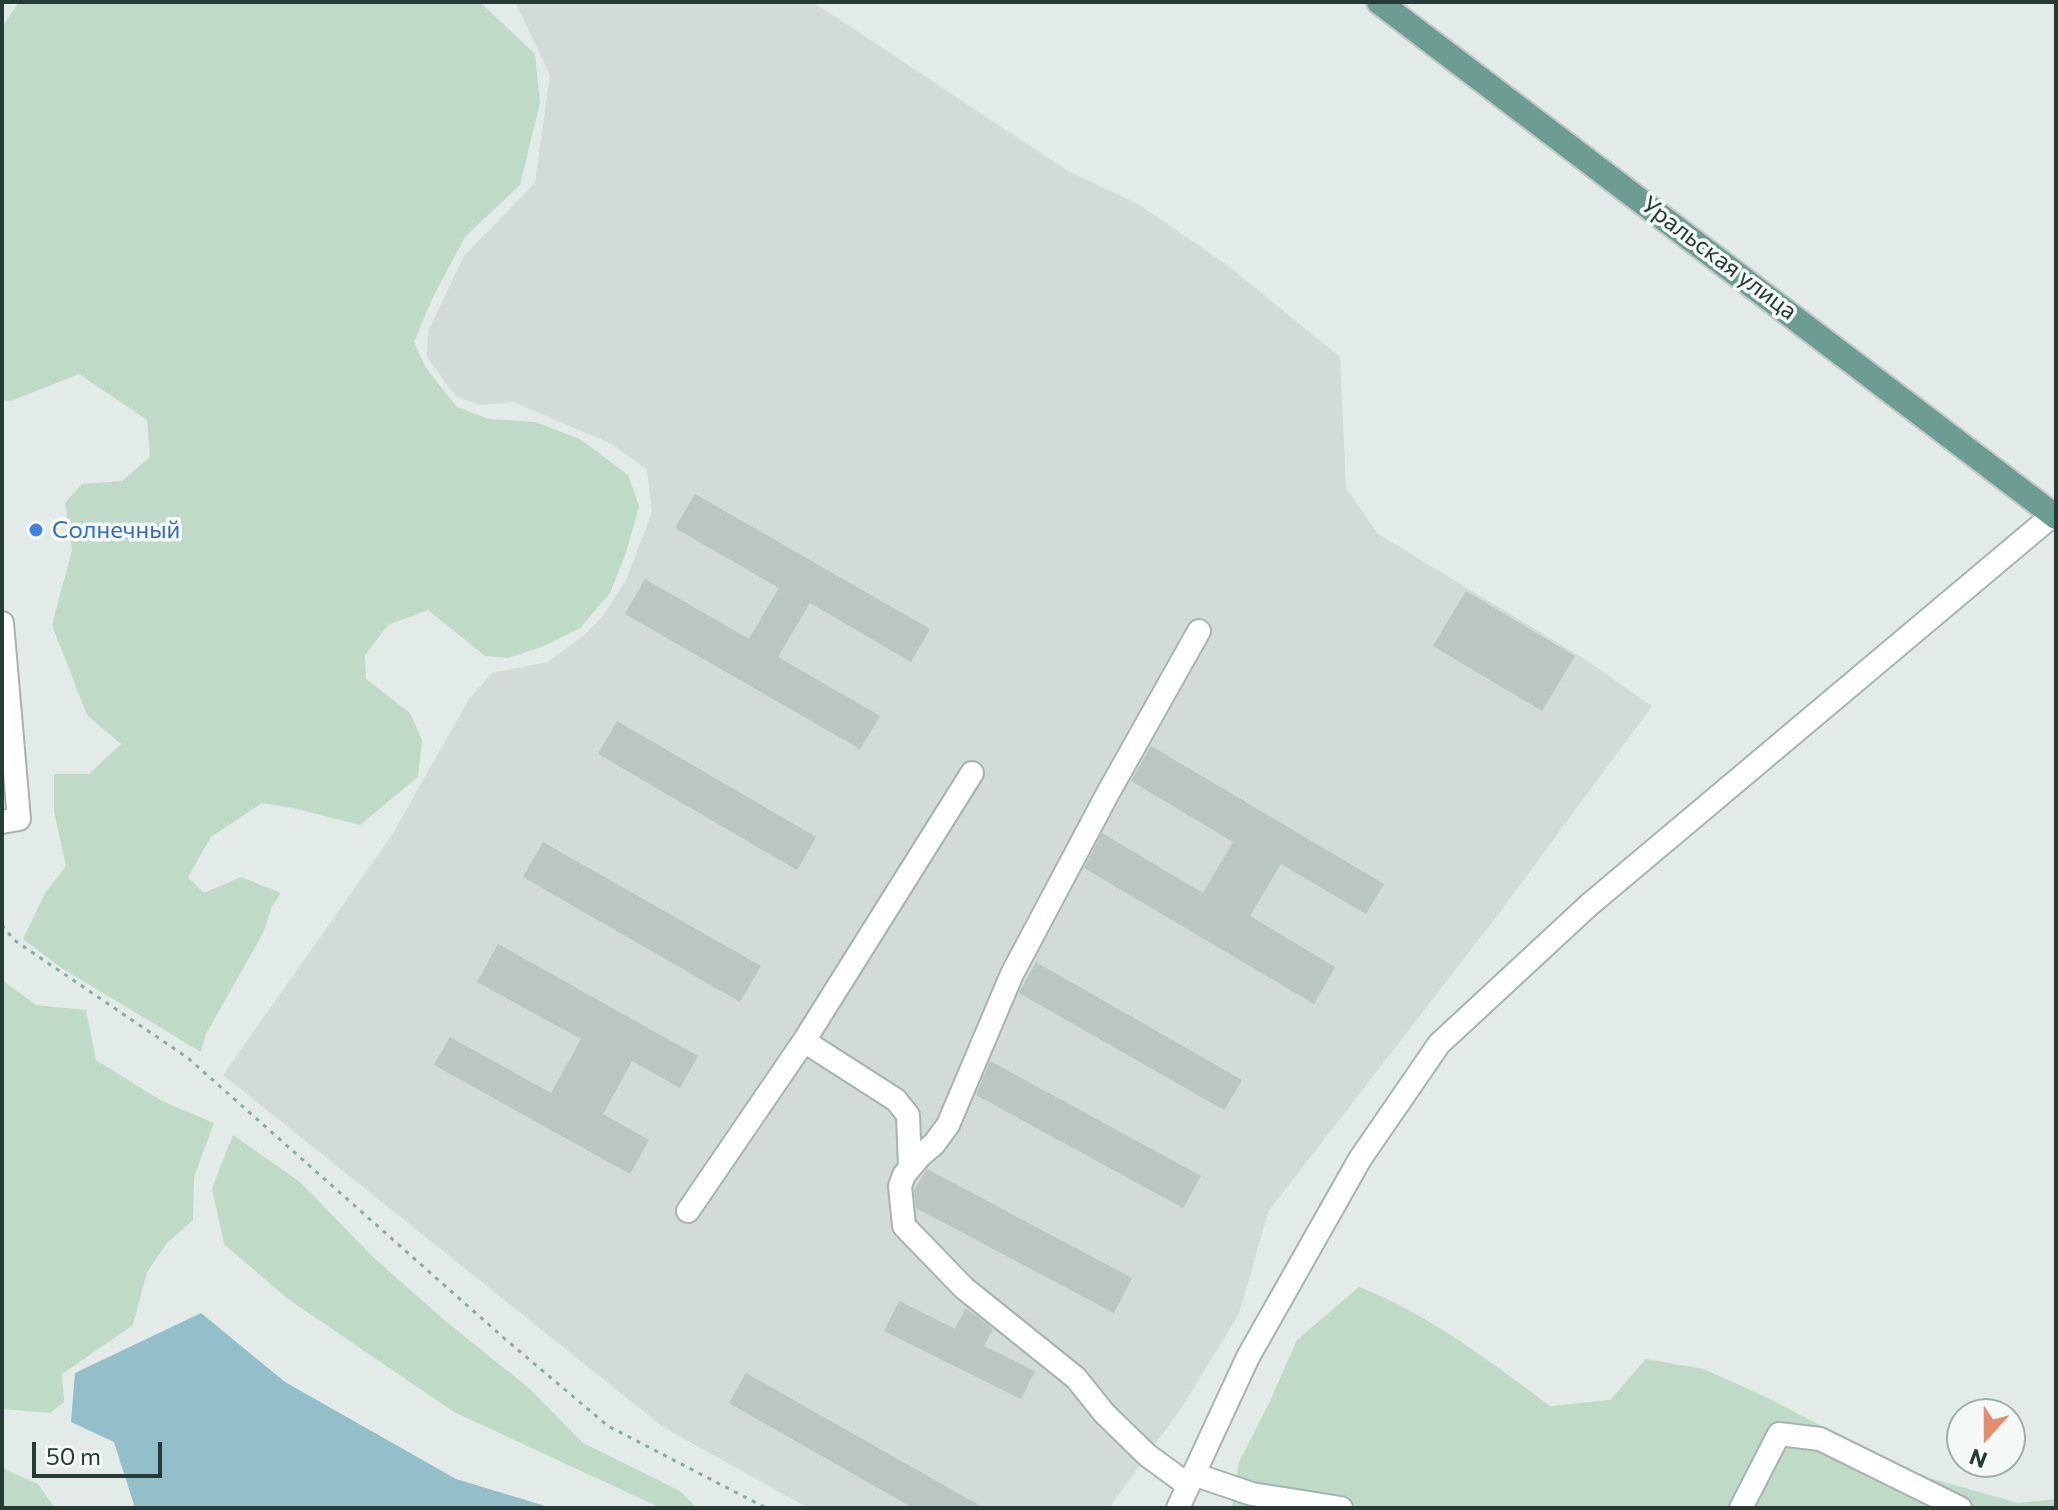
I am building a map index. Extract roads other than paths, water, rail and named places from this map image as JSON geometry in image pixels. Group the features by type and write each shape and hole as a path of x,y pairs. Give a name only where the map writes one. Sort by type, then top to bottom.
{"main road":[{"name":"Уральская улица","path":"1379,2 2055,516"}],"street":[{"path":"1178,1508 1248,1357 1360,1159 1439,1044 1589,905 2055,516"},
{"path":"2,623 19,819 2,822"},
{"path":"1199,631 1012,974 948,1125 910,1167 900,1186 904,1226 964,1288 1076,1378 1104,1413 1147,1455 1190,1479 1252,1494 1341,1508"},
{"path":"688,1211 804,1041 972,773"},
{"path":"804,1041 896,1100 908,1115 910,1167"},
{"path":"1741,1508 1779,1434 1820,1439 1960,1508"}],"water":[{"path":"201,1313 285,1382 456,1479 552,1508 135,1508 114,1442 71,1422 75,1373"}],"place":[{"name":"Солнечный","path":"36,530"}]}
